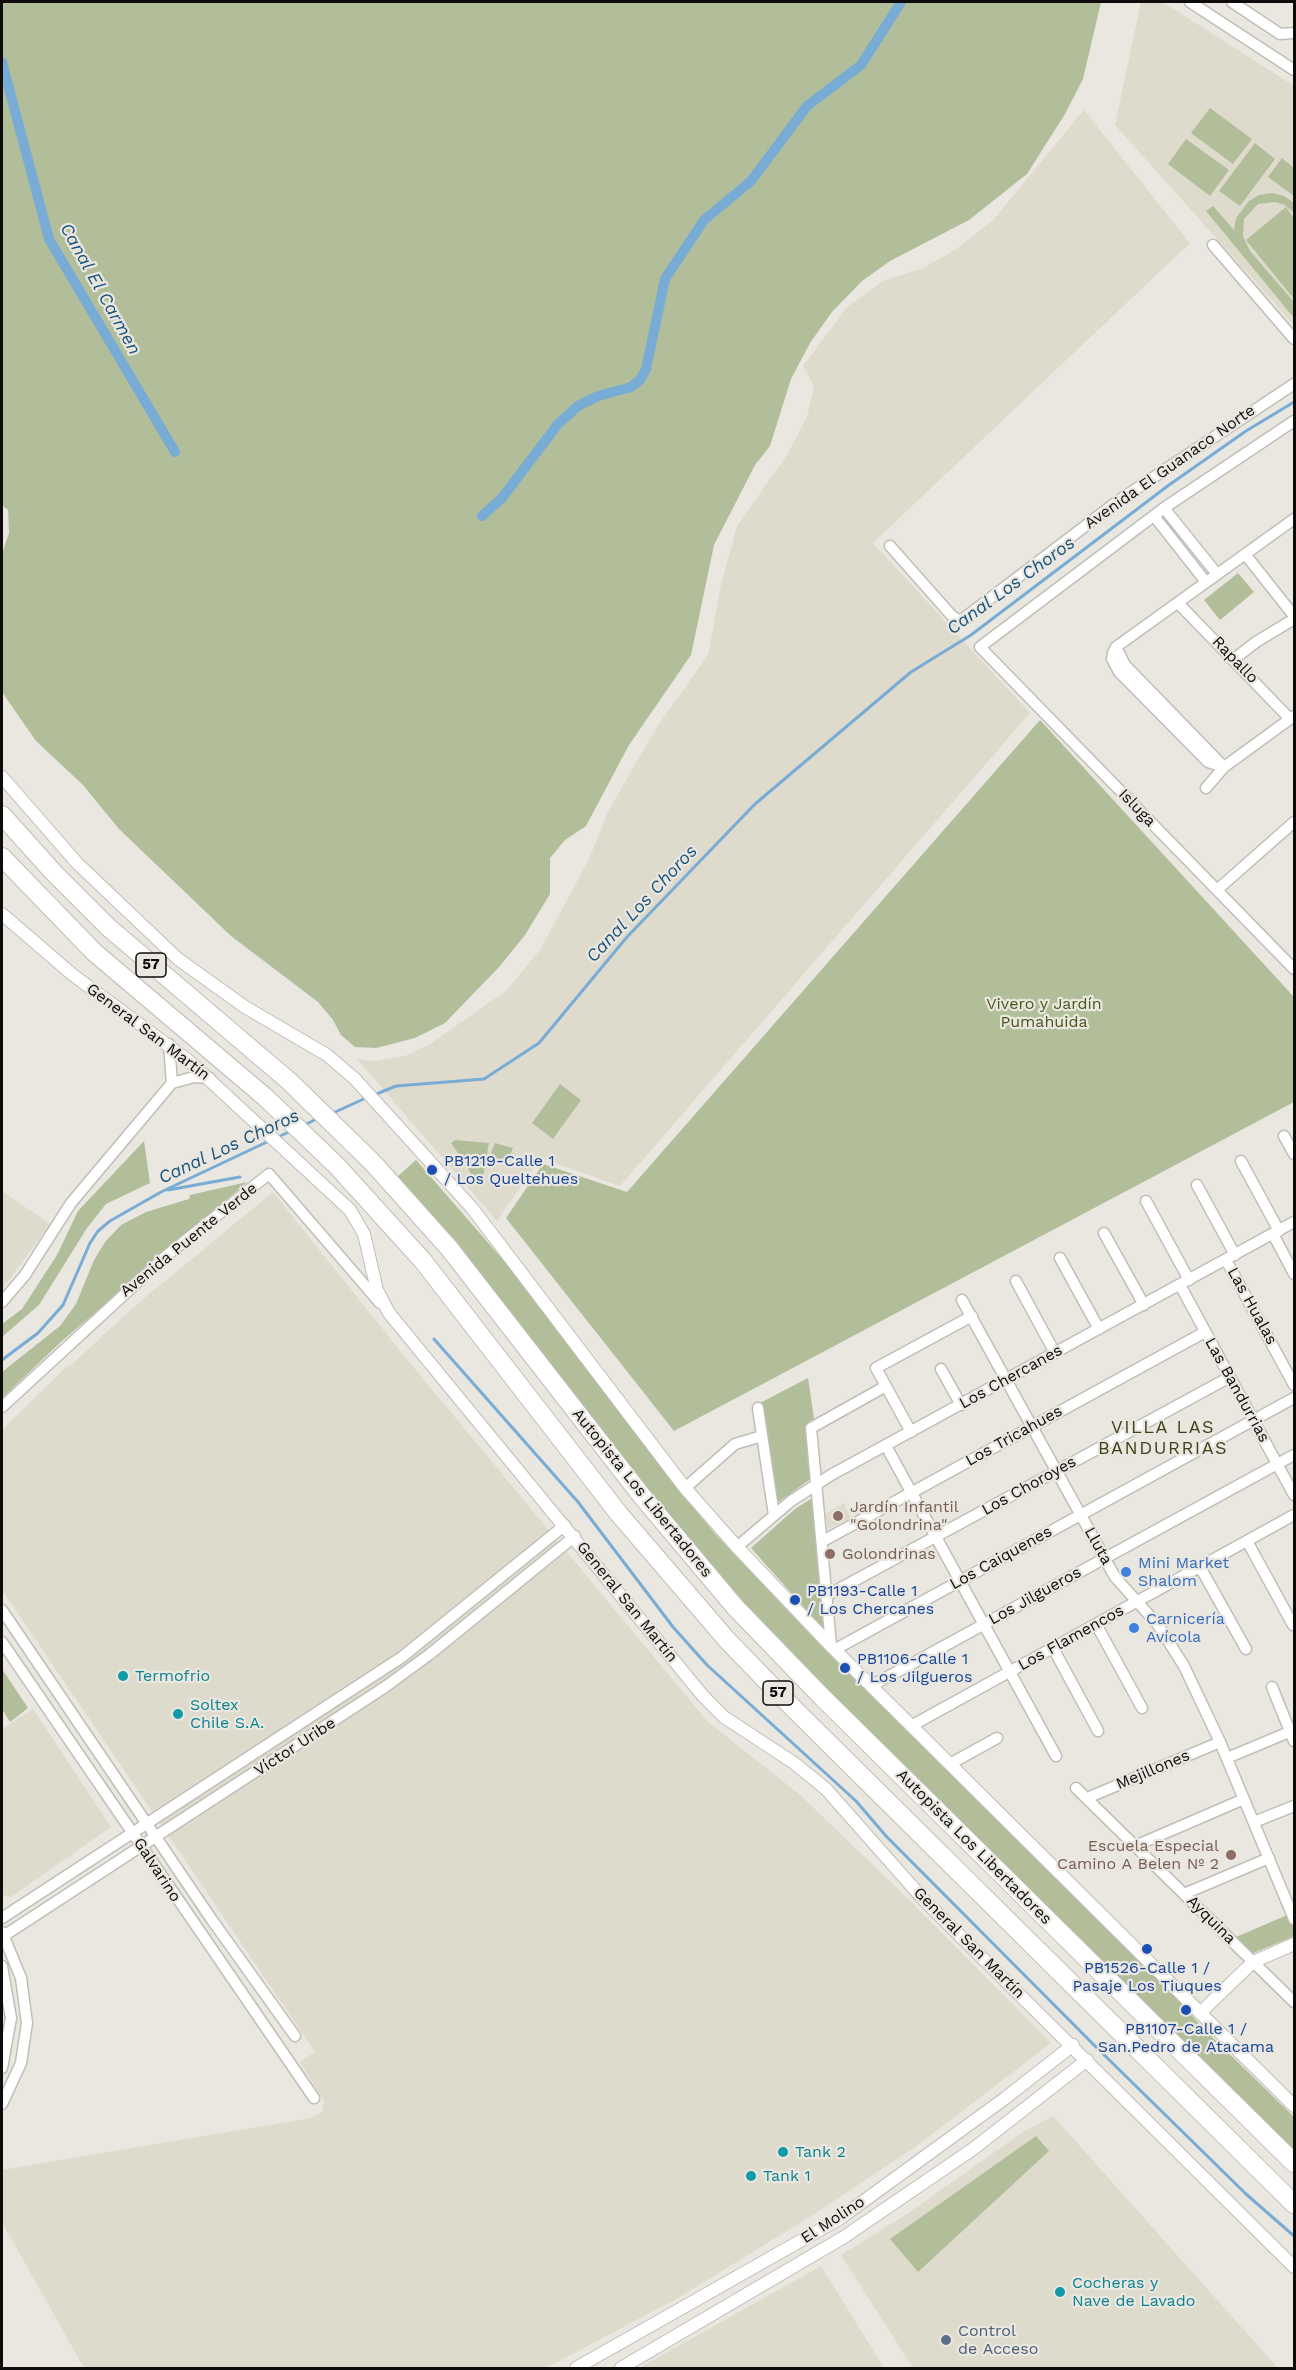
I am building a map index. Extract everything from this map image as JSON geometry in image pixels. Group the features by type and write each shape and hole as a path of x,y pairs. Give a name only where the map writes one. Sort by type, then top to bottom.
{"highway":[{"name":"Autopista Los Libertadores","path":"2,815 108,927 312,1103 399,1190 449,1248 647,1502 735,1607 806,1681 1294,2163"},
{"name":"Autopista Los Libertadores","path":"2,857 94,952 284,1114 310,1139 423,1261 619,1514 727,1640 1294,2204"}],"street":[{"path":"1190,2 1294,70"},
{"path":"1232,2 1280,34 1294,33"},
{"path":"1213,245 1294,339"},
{"name":"Avenida El Guanaco Norte","path":"890,546 952,616 958,620 963,619 1118,501 1294,384"},
{"name":"Avenida El Guanaco Norte","path":"980,647 1164,508 1294,421"},
{"path":"1164,508 1217,574"},
{"path":"1154,516 1206,582"},
{"path":"1224,767 1165,713 1125,665 1116,647 1294,519"},
{"path":"1234,659 1294,618 1245,554"},
{"name":"Rapallo","path":"1178,603 1292,717"},
{"name":"Isluga","path":"980,647 1294,969"},
{"path":"1206,788 1224,767 1292,717"},
{"path":"2,777 77,863 170,952 218,989 314,1047 356,1079 501,1244 685,1488 737,1547 832,1648 1294,2106"},
{"path":"1217,890 1294,822"},
{"name":"General San Martín","path":"2,914 73,975 169,1044 210,1078 355,1216 364,1234 377,1290 389,1313 714,1708 735,1725 794,1763 826,1789 924,1900 1073,2045 1294,2267"},
{"path":"169,1044 172,1083"},
{"path":"2,1302 25,1275 51,1230 71,1203 172,1083 194,1077 210,1078"},
{"path":"1284,1136 1294,1154"},
{"path":"1242,1161 1294,1274"},
{"name":"Avenida Puente Verde","path":"2,1407 149,1271 269,1174 389,1313"},
{"name":"Las Hualas","path":"1197,1185 1294,1385"},
{"name":"Las Bandurrias","path":"1146,1202 1185,1282 1205,1332 1294,1495"},
{"name":"Los Chercanes","path":"737,1547 774,1515 818,1483 1294,1222"},
{"path":"1104,1233 1144,1305"},
{"path":"1060,1258 1099,1329"},
{"path":"1016,1281 1055,1353"},
{"name":"Lluta","path":"963,1300 1120,1584 1166,1636 1184,1666 1227,1758 1294,1919"},
{"path":"911,1432 876,1368 972,1316"},
{"name":"Los Tricahues","path":"823,1540 1205,1332"},
{"path":"941,1369 960,1405"},
{"name":"Los Choroyes","path":"828,1595 1230,1377"},
{"path":"832,1648 812,1428 886,1386"},
{"name":"Los Caiquenes","path":"832,1648 960,1581 1294,1398"},
{"path":"758,1408 774,1515"},
{"path":"685,1488 735,1444 762,1436"},
{"path":"886,1446 1056,1756"},
{"name":"Los Jilgueros","path":"871,1686 1294,1455"},
{"name":"Los Flamencos","path":"911,1726 1294,1515"},
{"name":"Víctor Uribe","path":"2,1918 421,1643 565,1525"},
{"name":"Víctor Uribe","path":"2,1935 141,1848 385,1687 430,1654 574,1536"},
{"path":"1247,1541 1293,1625"},
{"path":"1200,1567 1246,1650"},
{"name":"Galvarino","path":"2,1610 156,1838 295,2036"},
{"path":"1096,1624 1142,1708"},
{"name":"Galvarino","path":"2,1642 141,1848 314,2097"},
{"path":"1053,1648 1098,1731"},
{"path":"377,1673 385,1687"},
{"path":"1227,1758 1293,1734 1272,1687"},
{"path":"950,1764 997,1738"},
{"name":"Mejillones","path":"1087,1798 1220,1742"},
{"name":"Ayquina","path":"1076,1788 1294,2002"},
{"path":"1135,1846 1244,1799"},
{"path":"1254,1822 1294,1806"},
{"path":"1184,1894 1269,1858"},
{"path":"2,1935 21,1978 27,2023 21,2062 2,2103"},
{"path":"1200,2013 1253,1962 1294,1944"},
{"path":"2,1966 11,2018 2,2068"},
{"path":"248,2003 263,1992"},
{"name":"El Molino","path":"576,2368 839,2219 1004,2099 1073,2045"},
{"name":"El Molino","path":"621,2368 844,2237 1010,2121 1087,2060"},
{"path":"1004,2099 1011,2107 1010,2121"}],"shaded area":[{"path":"1141,2 1163,2 1294,86 1294,325 1115,125"},
{"path":"1084,110 1190,243 873,543 1030,713 620,1186 540,1158 497,1221 357,1059 376,1061 405,1056 430,1044 506,991 540,950 589,859 608,812 631,771 659,724 708,655 721,585 737,526 787,455 807,417 814,386 803,366 848,306 885,280 921,269 955,250 993,220"},
{"path":"2,1191 50,1224 2,1290"},
{"path":"273,1192 409,1362 708,1722 798,1793 897,1888 1051,2043 918,2145 816,2213 678,2298 546,2368 84,2368 2,2222 2,2170 311,2118 322,2112 324,2101 300,2062 315,2052 2,1590 2,1430 68,1365 69,1367 136,1305"},
{"name":"Jardín Infantil \"Golondrina\"","path":"844,1503 851,1518 828,1529 825,1514"},
{"path":"33,1709 111,1827 11,1897 2,1895 2,1729"},
{"path":"1053,2116 1278,2368 913,2368 841,2255 907,2214 1023,2132"},
{"path":"821,2266 884,2368 639,2368"}],"green space":[{"path":"2,2 1101,2 1083,79 1065,114 1027,174 969,220 890,261 862,281 832,312 810,343 791,379 770,446 755,465 714,545 691,655 629,745 586,826 565,840 550,858 550,894 525,935 500,966 445,1023 415,1038 376,1048 355,1047 341,1035 333,1020 318,1002 231,936 119,829 83,785 36,741 2,692 2,554 9,533 8,510 2,505"},
{"path":"1210,108 1252,139 1233,164 1191,133"},
{"path":"1186,139 1229,170 1210,196 1168,164"},
{"path":"1255,143 1275,159 1240,206 1219,191"},
{"path":"1282,158 1294,168 1294,196 1268,177"},
{"path":"1272,193 1284,196 1294,203 1294,213 1285,205 1275,202 1258,204 1244,219 1243,236 1250,251 1294,302 1294,318 1206,211 1213,206 1234,230 1236,218 1249,201 1259,195"},
{"path":"1286,207 1294,218 1294,299 1246,240"},
{"path":"1238,573 1254,592 1220,620 1204,600"},
{"name":"Vivero y Jardín Pumahuida","path":"1040,720 1294,997 1294,1102 674,1431 506,1218 543,1164 627,1192"},
{"path":"560,1084 581,1100 553,1139 532,1123"},
{"path":"455,1140 489,1143 482,1182 475,1183 467,1166 451,1143"},
{"path":"144,1141 150,1183 106,1204 87,1228 39,1305 2,1337 2,1324 22,1309 57,1255 78,1211"},
{"path":"495,1143 513,1148 507,1163 493,1159 491,1153"},
{"path":"416,1160 524,1284 674,1484 716,1535 832,1657 1172,1992 1200,2025 1294,2117 1294,2153 861,1727 713,1573 397,1177"},
{"path":"247,1182 62,1341 2,1398 2,1372 60,1326 76,1304 94,1260 105,1242 121,1225 146,1212 189,1199 190,1195"},
{"path":"808,1378 814,1419 807,1430 812,1478 777,1503 760,1403"},
{"path":"817,1495 825,1631 751,1548 795,1509"},
{"path":"2,1669 28,1708 10,1722 2,1709"},
{"path":"1294,1912 1294,1936 1251,1954 1234,1938"},
{"path":"1036,2136 1049,2151 918,2272 890,2239"}],"waterway":[{"name":"Canal El Carmen","path":"482,516 502,498 558,424 578,406 598,396 631,387 640,380 646,369 665,279 704,220 751,181 807,106 861,65 901,2"},
{"name":"Canal El Carmen","path":"2,62 49,239 175,452"},
{"name":"Canal Los Choros","path":"374,1095 396,1086 484,1079 539,1043 627,937 755,804 911,672 971,635 1169,485 1246,431 1294,402"},
{"name":"Canal Los Choros","path":"333,1113 368,1097"},
{"name":"Canal Los Choros","path":"303,1126 318,1118"},
{"name":"Canal Los Choros","path":"278,1137 291,1131"},
{"name":"Canal Los Choros","path":"2,1360 38,1333 63,1305 90,1243 98,1231 110,1221 161,1192 269,1141"},
{"path":"168,1190 240,1177"},
{"path":"434,1339 578,1502 673,1627 707,1665 856,1801 886,1836 1094,2045 1246,2194 1294,2236"}],"place":[{"name":"PB1219-Calle 1 / Los Queltehues","path":"432,1170"},
{"name":"Jardín Infantil \"Golondrina\"","path":"838,1516"},
{"name":"Golondrinas","path":"830,1554"},
{"name":"Mini Market Shalom","path":"1126,1572"},
{"name":"PB1193-Calle 1 / Los Chercanes","path":"795,1600"},
{"name":"Carnicería Avícola","path":"1134,1628"},
{"name":"PB1106-Calle 1 / Los Jilgueros","path":"845,1668"},
{"name":"Termofrio","path":"123,1676"},
{"name":"Soltex Chile S.A.","path":"178,1714"},
{"name":"Escuela Especial Camino A Belen Nº 2","path":"1231,1855"},
{"name":"PB1526-Calle 1 / Pasaje Los Tiuques","path":"1147,1949"},
{"name":"PB1107-Calle 1 / San.Pedro de Atacama","path":"1186,2010"},
{"name":"Tank 2","path":"783,2152"},
{"name":"Tank 1","path":"751,2176"},
{"name":"Cocheras y Nave de Lavado","path":"1060,2292"},
{"name":"Control de Acceso","path":"946,2340"}],"district":[{"name":"VILLA LAS BANDURRIAS","path":"1163,1438"}]}
